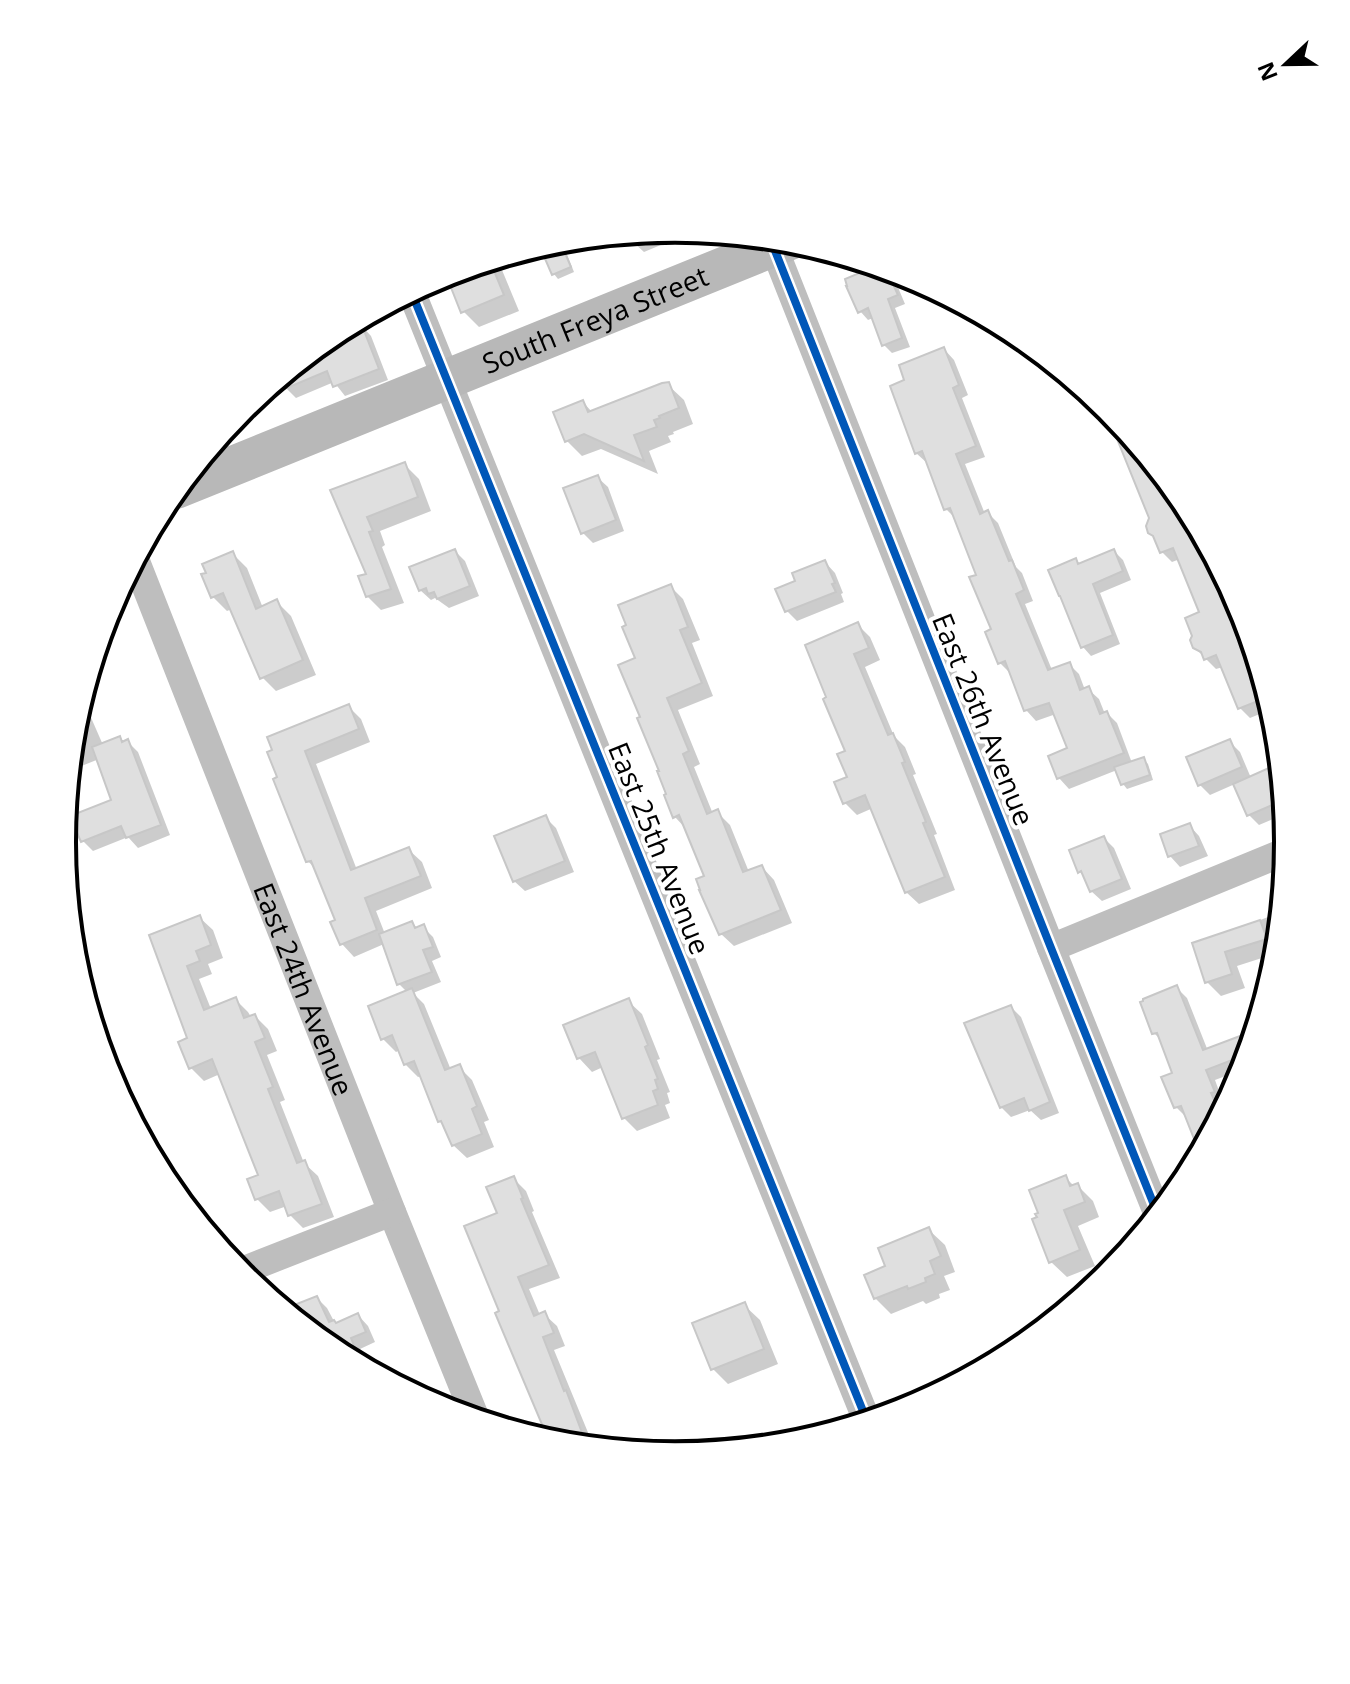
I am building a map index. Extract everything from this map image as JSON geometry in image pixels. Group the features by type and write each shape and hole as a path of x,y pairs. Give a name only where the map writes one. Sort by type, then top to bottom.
{"main road":[{"name":"South Freya Street","path":"198,480 760,249"}],"street":[{"name":"East 26th Avenue","path":"782,253 1051,948 1153,1203"},
{"name":"East 25th Avenue","path":"416,302 863,1411"},
{"name":"East 24th Avenue","path":"140,573 470,1404"},
{"path":"1051,948 1274,856"},
{"path":"252,1267 392,1212"}],"building":[{"path":"565,254 571,267 552,275 545,258"},
{"path":"494,271 504,295 461,313 451,287"},
{"path":"860,273 893,285 898,295 888,299 902,338 882,346 868,308 858,313 845,279"},
{"path":"364,330 379,369 333,387 327,371 283,390"},
{"path":"944,347 959,385 953,388 976,446 956,454 980,514 988,510 1009,561 1012,560 1024,590 1016,594 1048,670 1070,662 1080,690 1089,686 1100,714 1107,711 1124,753 1057,779 1048,756 1067,748 1049,703 1024,711 1005,661 998,664 985,632 991,629 969,577 976,575 950,508 944,510 922,451 915,454 890,386 904,380 899,365"},
{"path":"669,382 679,408 654,420 657,427 634,435 644,461 584,434 565,442 553,412 583,400 588,412"},
{"path":"1116,438 1150,477 1194,542 1228,613 1257,701 1238,709 1216,655 1204,660 1201,652 1193,648 1185,618 1199,612 1173,548 1160,553 1153,536 1148,533 1146,526 1149,518"},
{"path":"405,462 418,497 367,517 373,531 369,532 391,589 366,597 358,576 366,574 330,490"},
{"path":"598,475 616,520 581,534 563,488"},
{"path":"455,549 470,586 437,599 434,592 428,594 426,588 419,591 409,567"},
{"path":"1114,549 1123,571 1093,584 1113,635 1081,648 1048,570 1076,558 1078,564"},
{"path":"233,551 256,609 277,599 303,660 260,679 223,593 211,598 201,574 206,573 202,564"},
{"path":"825,560 836,592 785,612 775,589 795,581 792,573"},
{"path":"671,584 688,627 680,630 702,683 667,698 689,751 683,754 707,814 718,809 743,872 762,865 781,910 719,935 696,879 704,876 679,815 673,818 659,771 637,718 640,717 618,665 635,658 622,627 626,625 618,605"},
{"path":"858,622 869,648 854,654 888,735 893,733 905,762 902,763 945,877 905,893 865,795 843,804 834,782 847,777 837,754 845,751 805,645"},
{"path":"349,704 359,729 305,751 351,870 409,847 421,876 365,898 377,930 340,945 330,922 335,920 311,861 306,862 273,779 277,777 267,752 272,750 267,737"},
{"path":"120,736 122,742 128,739 161,825 126,838 121,826 81,842 76,831 77,813 111,800 92,747"},
{"path":"1230,739 1242,767 1198,786 1186,757"},
{"path":"1144,757 1150,775 1121,785 1114,767"},
{"path":"1269,768 1273,805 1247,816 1233,784"},
{"path":"546,815 565,861 513,882 494,836"},
{"path":"1190,823 1199,846 1168,857 1160,834"},
{"path":"1104,836 1122,879 1090,892 1069,850"},
{"path":"200,915 211,945 196,951 200,961 187,966 204,1010 236,997 244,1018 255,1014 265,1038 255,1042 273,1087 268,1089 297,1163 305,1160 322,1204 288,1216 279,1191 255,1200 247,1179 258,1175 212,1059 189,1069 178,1042 187,1038 149,935"},
{"path":"1260,920 1266,936 1266,939 1225,952 1232,974 1205,983 1192,943"},
{"path":"412,921 415,928 424,924 433,947 423,950 432,972 397,985 379,934"},
{"path":"1177,985 1203,1050 1242,1035 1232,1060 1206,1070 1215,1092 1211,1093 1215,1101 1195,1141 1181,1106 1174,1108 1161,1077 1172,1073 1157,1033 1152,1034 1140,1002"},
{"path":"412,988 445,1070 460,1064 477,1106 472,1109 482,1134 452,1146 441,1121 438,1122 414,1061 404,1065 392,1035 381,1040 368,1006"},
{"path":"629,998 658,1079 655,1080 658,1089 653,1091 658,1105 622,1119 595,1052 577,1059 563,1025"},
{"path":"1011,1005 1050,1102 1029,1111 1024,1098 1000,1108 964,1023"},
{"path":"1066,1175 1070,1186 1078,1183 1085,1202 1064,1210 1080,1250 1049,1263 1032,1219 1038,1213 1029,1190"},
{"path":"514,1176 523,1198 549,1265 518,1277 534,1316 545,1311 554,1333 543,1337 582,1433 543,1426 495,1313 499,1311 464,1226 497,1213 486,1187"},
{"path":"929,1227 941,1256 930,1261 935,1274 925,1278 926,1282 874,1299 864,1275 885,1266 878,1248"},
{"path":"317,1296 329,1322 334,1320 336,1323 358,1313 366,1332 351,1338 355,1348 295,1305"},
{"path":"745,1302 764,1349 711,1370 692,1323"}],"cycle path":[{"path":"776,252 1153,1203"},
{"path":"416,302 863,1411"}]}
